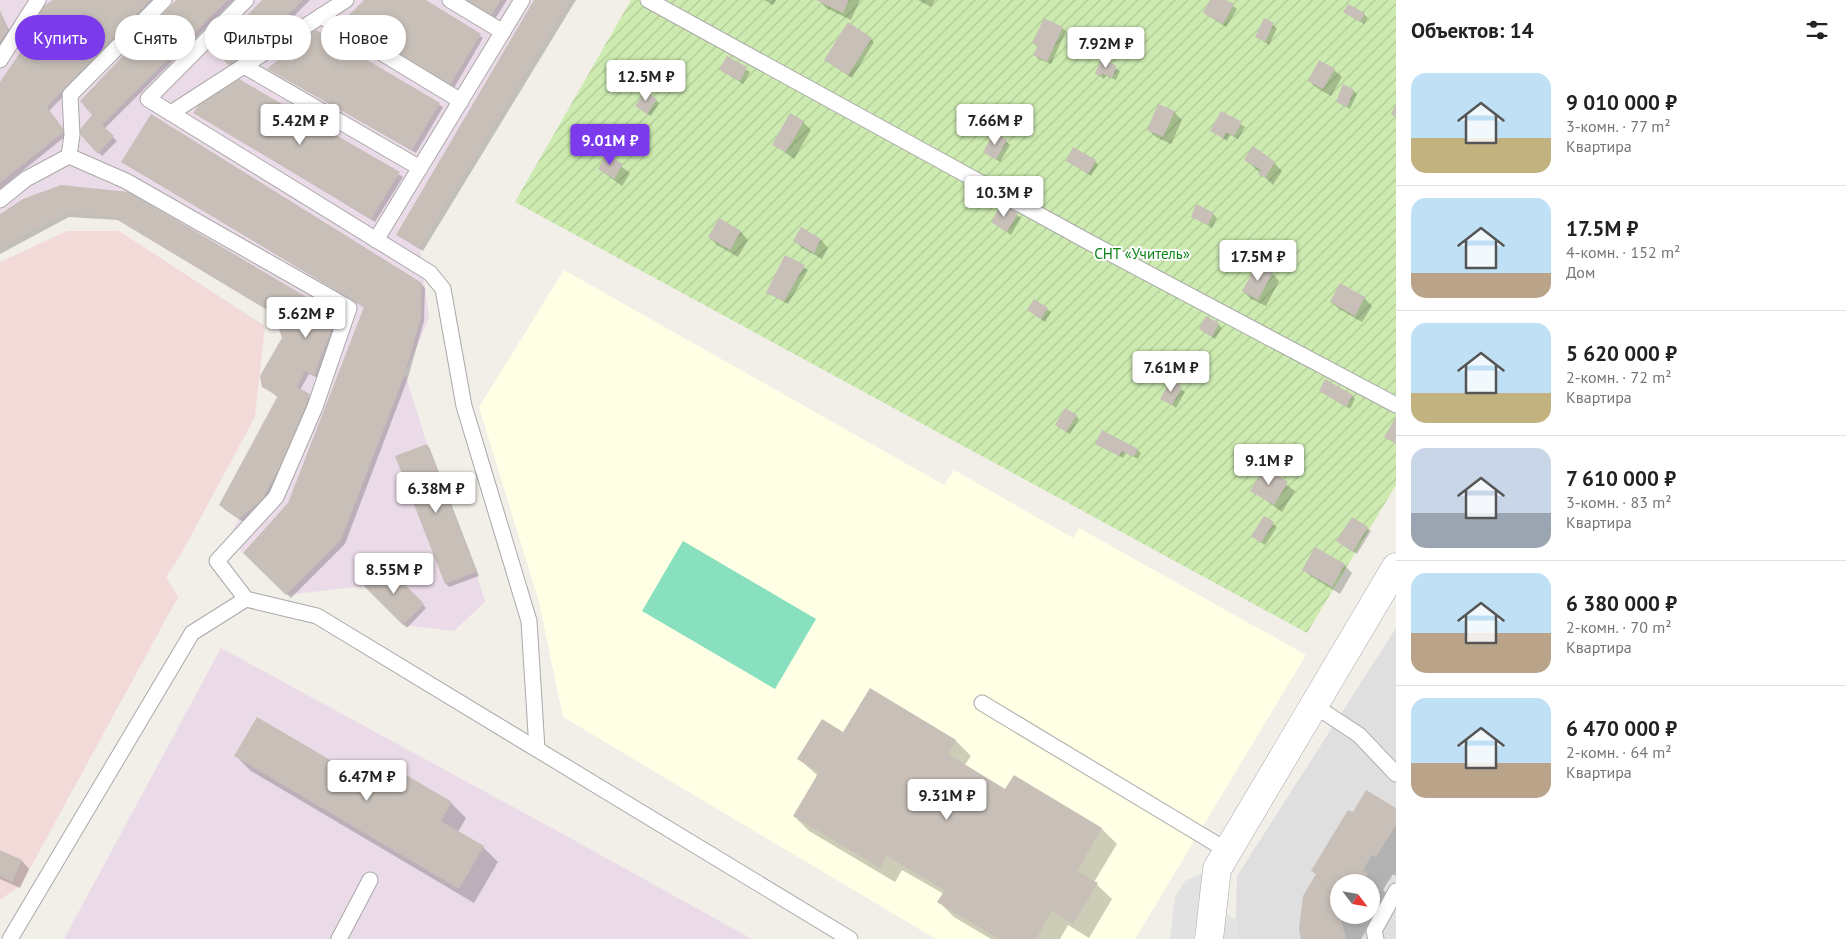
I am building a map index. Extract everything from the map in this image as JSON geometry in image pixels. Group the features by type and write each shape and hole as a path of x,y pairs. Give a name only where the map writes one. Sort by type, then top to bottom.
{"street":[{"path":"1209,939 1217,869 1396,567"}],"lane":[{"path":"0,60 38,0"},
{"path":"69,156 72,135 70,95 164,0"},
{"path":"246,0 148,99 430,273 444,289 464,406 529,621 537,750"},
{"path":"323,15 346,0"},
{"path":"450,0 503,32"},
{"path":"376,240 522,0"},
{"path":"648,0 1087,241 1396,405"},
{"path":"171,113 321,16"},
{"path":"393,60 461,101"},
{"path":"244,66 420,168"},
{"path":"0,200 26,180 69,156"},
{"path":"69,156 126,181 349,308 315,407 276,497 217,561 246,599 317,616 850,939"},
{"path":"10,939 192,633 246,599"},
{"path":"982,704 1228,851"},
{"path":"1315,706 1359,735 1396,774"},
{"path":"339,939 370,880"},
{"path":"1376,939 1374,931 1396,891"}],"shaded area":[{"path":"0,0 571,0 420,248 429,318 405,374 427,444 476,572 485,602 454,631 403,625 364,586 286,595 228,538 239,519 219,505 277,396 262,387 260,376 282,338 274,314 113,217 65,214 0,249"},
{"path":"67,231 119,231 265,326 255,417 180,556 166,577 178,597 21,885 0,900 0,262"},
{"path":"564,270 944,485 954,470 1073,538 1079,528 1306,655 1135,939 936,939 563,717 539,602 479,407"},
{"path":"1396,628 1396,939 1235,939 1237,876"},
{"path":"221,648 561,833 752,939 64,939"},
{"path":"1202,873 1194,939 1170,939 1175,897 1185,881"},
{"path":"1223,911 1238,922 1237,939 1221,939"}],"green space":[{"name":"СНТ «Учитель»","path":"631,0 1396,0 1396,485 1307,633 515,202"},
{"path":"683,541 816,619 775,689 642,611"}],"building":[{"path":"53,0 150,0 136,15 115,15 115,36 105,47 105,15 40,15 37,10"},
{"path":"176,0 228,0 213,15 205,15 205,23 195,33 195,15 162,15"},
{"path":"262,0 303,0 288,15 247,15"},
{"path":"364,0 426,0 481,34 450,85 406,59 406,15 349,15"},
{"path":"465,0 501,0 491,16"},
{"path":"534,0 571,0 420,248 396,235"},
{"path":"816,0 849,0 843,13"},
{"path":"1210,0 1226,0 1234,4 1223,24 1203,13"},
{"path":"1348,4 1365,13 1360,22 1343,12"},
{"path":"0,10 8,30 0,42"},
{"path":"1044,18 1063,27 1047,62 1033,55 1038,46 1032,43"},
{"path":"1264,18 1274,23 1265,42 1255,37"},
{"path":"848,22 872,38 848,75 824,60"},
{"path":"311,27 321,33 321,60 367,60 440,103 412,150 267,69 278,60 311,60"},
{"path":"727,56 747,67 740,81 719,70"},
{"path":"1101,59 1117,66 1112,78 1102,73 1101,76 1095,74"},
{"path":"15,60 92,60 47,107 65,131 0,183 0,82"},
{"path":"119,60 168,60 102,125 114,136 98,154 78,132 92,115 80,101"},
{"path":"224,60 236,60 228,65"},
{"path":"1319,60 1335,69 1323,89 1308,81"},
{"path":"239,79 400,172 371,219 193,113 203,99"},
{"path":"1343,84 1354,90 1347,107 1336,102"},
{"path":"645,91 657,99 647,114 635,106"},
{"path":"1158,104 1175,111 1163,137 1147,130"},
{"path":"1396,104 1396,117 1391,114"},
{"path":"1221,111 1242,122 1234,136 1226,132 1223,138 1210,131"},
{"path":"790,113 804,121 786,152 772,145"},
{"path":"151,114 422,283 421,317 405,374 341,540 286,595 243,553 288,503 364,307 121,162"},
{"path":"994,133 1007,140 996,160 983,152"},
{"path":"1253,146 1275,162 1265,178 1258,174 1261,170 1244,160"},
{"path":"1073,147 1096,160 1088,174 1066,161"},
{"path":"606,154 623,164 614,179 598,169"},
{"path":"61,185 129,192 337,315 314,376 305,371 297,387 310,394 286,456 262,500 239,519 219,505 278,396 262,387 260,376 282,338 274,314 113,217 65,214 0,249 0,214 23,199"},
{"path":"1002,203 1018,213 1007,232 991,222"},
{"path":"1196,204 1214,213 1208,225 1191,217"},
{"path":"719,218 741,231 730,250 708,237"},
{"path":"801,227 821,239 814,253 793,241"},
{"path":"785,255 805,265 784,301 766,293"},
{"path":"1257,264 1273,272 1258,300 1242,291"},
{"path":"1340,283 1365,297 1355,316 1330,302"},
{"path":"1034,299 1048,308 1041,319 1027,310"},
{"path":"1206,316 1219,323 1212,337 1199,329"},
{"path":"1325,379 1353,395 1346,407 1319,391"},
{"path":"1171,380 1182,387 1172,405 1160,399"},
{"path":"1065,408 1077,415 1066,432 1055,425"},
{"path":"1396,417 1396,444 1384,437"},
{"path":"1102,430 1138,449 1134,457 1122,451 1119,456 1095,444"},
{"path":"427,444 476,572 445,584 395,456"},
{"path":"1265,467 1288,482 1274,505 1250,491"},
{"path":"1264,516 1274,522 1261,543 1251,536"},
{"path":"1352,517 1368,527 1353,552 1336,541"},
{"path":"1315,547 1345,564 1332,587 1302,570"},
{"path":"386,565 424,604 403,625 364,586"},
{"path":"870,688 956,740 948,754 1005,789 1014,775 1102,828 1077,871 1098,883 1073,924 1052,911 1036,939 999,939 937,902 945,890 887,856 880,868 793,816 819,772 797,759 822,719 843,732"},
{"path":"257,717 378,788 391,766 452,802 441,821 484,846 459,889 234,756"},
{"path":"1366,790 1396,808 1396,825 1376,857 1372,855 1363,870 1367,874 1330,874 1330,924 1342,924 1346,939 1301,939 1299,929 1303,896 1316,874 1311,871 1348,810 1353,812"},
{"path":"0,850 22,860 12,882 0,876"}]}
